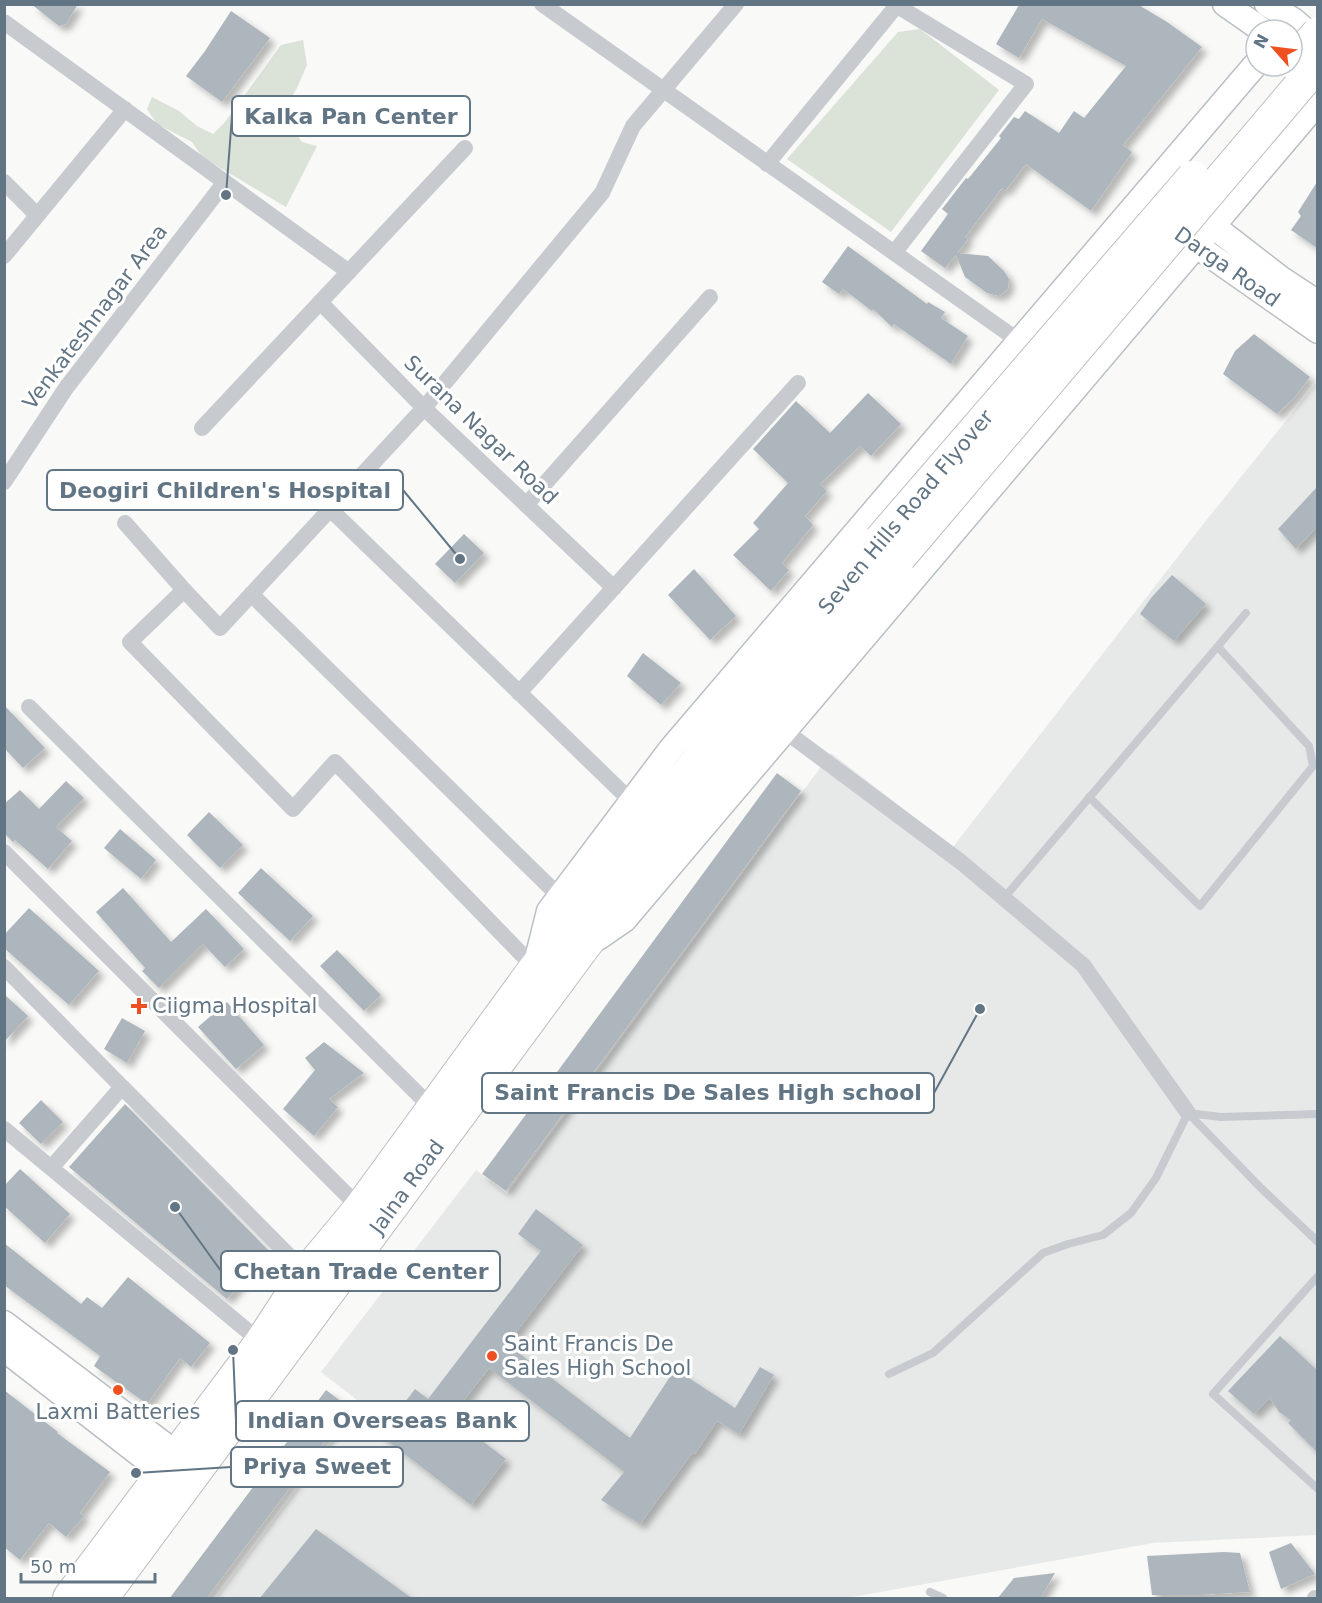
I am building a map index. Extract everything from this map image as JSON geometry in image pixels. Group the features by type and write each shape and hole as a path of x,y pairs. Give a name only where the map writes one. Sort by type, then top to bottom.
{"highway":[{"name":"Seven Hills Road Flyover","path":"571,922 615,906 682,820 900,557 1317,64"},
{"name":"Seven Hills Road Flyover","path":"535,968 698,760 880,540 1279,78"},
{"name":"Jalna Road","path":"102,1599 571,922"},
{"name":"Jalna Road","path":"69,1599 261,1342 306,1273 360,1208 535,968"}],"street":[{"path":"542,4 1019,341"},
{"path":"125,523 220,627 424,408 602,193 633,126 736,4"},
{"path":"1225,4 1245,18"},
{"path":"1267,4 1293,18"},
{"path":"767,164 897,5 1026,84 894,253"},
{"path":"4,22 349,272"},
{"path":"1304,26 1317,41"},
{"path":"1304,65 1317,76"},
{"path":"571,922 631,801 679,740 1244,78"},
{"path":"251,594 571,922 624,920 1317,102"},
{"path":"4,256 125,109"},
{"path":"201,428 465,148"},
{"name":"Darga Road","path":"1156,181 1280,278 1317,303"},
{"path":"4,182 38,215"},
{"name":"Venkateshnagar Area","path":"4,482 66,388 225,182"},
{"name":"Darga Road","path":"1138,202 1317,331"},
{"path":"526,505 710,297"},
{"name":"Surana Nagar Road","path":"320,302 424,408 614,588"},
{"path":"519,693 798,383"},
{"path":"330,509 631,801"},
{"path":"184,590 130,642 293,809 335,762 535,968"},
{"path":"29,707 433,1109"},
{"path":"785,731 961,862 1083,965 1188,1113"},
{"path":"4,852 360,1208"},
{"path":"4,967 306,1273"},
{"path":"51,1167 122,1087"},
{"path":"4,1129 261,1342"},
{"path":"9,1344 171,1464"}],"lane":[{"path":"1004,898 1246,613"},
{"path":"1089,797 1200,906 1313,766 1309,746 1218,647"},
{"path":"1188,1113 1221,1117 1317,1114"},
{"path":"1188,1113 1317,1242"},
{"path":"889,1374 933,1353 1043,1253 1103,1235 1131,1213 1156,1178 1188,1113"},
{"path":"1317,1276 1213,1394 1317,1489"},
{"path":"930,1592 943,1599"}],"shaded area":[{"path":"920,29 999,90 891,232 787,159 898,32"},
{"path":"303,40 307,65 297,88 281,114 302,142 317,146 286,207 202,157 192,142 157,124 147,109 152,97 179,111 197,126 213,134 225,122 281,45"},
{"name":"Saint Francis De Sales High School","path":"1317,382 1317,1535 1153,1543 847,1598 216,1598 361,1403 321,1372 476,1170 507,1194 831,753 953,847 1197,532"}],"building":[{"path":"31,4 78,4 66,24 59,26"},
{"path":"1017,4 1137,4 1202,47 1123,145 1132,152 1091,211 1026,164 1005,191 1002,188 965,237 968,239 957,253 988,256 1004,271 1009,279 1008,289 999,296 987,293 965,277 956,255 945,268 921,251 948,214 942,209 1001,138 999,136 1014,117 1019,119 1025,111 1059,133 1074,111 1084,118 1126,66 1042,19 1019,58 996,44 1019,5"},
{"path":"231,11 270,38 222,102 186,76"},
{"path":"1317,182 1317,248 1291,230 1301,216 1298,212"},
{"path":"848,246 927,304 928,302 945,312 941,318 968,336 951,364 894,324 892,327 873,309 872,311 843,289 839,294 822,282"},
{"path":"1254,334 1310,377 1294,398 1277,414 1223,374 1235,351"},
{"path":"868,393 901,424 871,456 860,446 820,484 827,491 805,516 813,525 782,563 789,570 771,591 733,555 759,529 753,523 788,483 753,449 796,401 830,433"},
{"path":"1317,487 1317,527 1296,549 1278,529"},
{"path":"464,534 484,553 455,583 435,564"},
{"path":"694,569 736,616 710,640 668,595"},
{"path":"1172,575 1206,604 1174,641 1140,614"},
{"path":"643,653 681,683 661,705 627,676"},
{"path":"4,705 45,748 23,768 4,748"},
{"path":"777,773 801,791 506,1191 482,1174"},
{"path":"66,781 84,798 56,827 72,841 48,869 4,833 4,804 20,790 39,809"},
{"path":"209,812 243,845 220,868 187,835"},
{"path":"120,829 156,860 141,879 104,848"},
{"path":"261,868 313,916 290,941 238,893"},
{"path":"123,888 171,942 206,909 244,949 225,967 203,944 159,988 142,971 145,968 96,912"},
{"path":"29,908 99,971 69,1005 4,948 4,935"},
{"path":"337,950 381,995 364,1011 320,966"},
{"path":"4,994 28,1016 4,1042"},
{"path":"227,1002 264,1045 236,1069 198,1027"},
{"path":"122,1018 145,1031 127,1063 104,1049"},
{"path":"324,1042 364,1073 329,1099 338,1107 314,1136 283,1109 315,1070 305,1058"},
{"path":"41,1100 63,1122 41,1144 19,1123"},
{"path":"125,1104 269,1251 227,1299 69,1167"},
{"path":"20,1169 70,1214 45,1243 4,1206 4,1186"},
{"name":"Saint Francis De Sales High School","path":"536,1209 583,1245 507,1344 630,1438 675,1369 735,1408 760,1367 774,1375 739,1434 717,1421 695,1454 692,1453 640,1524 601,1500 624,1472 489,1368 451,1417 506,1459 471,1505 380,1435 415,1389 428,1399 541,1251 518,1234"},
{"path":"4,1243 81,1304 87,1297 102,1308 128,1277 210,1343 191,1367 180,1358 147,1404 94,1366 100,1356 4,1285"},
{"path":"1280,1336 1317,1370 1317,1452 1288,1423 1291,1420 1279,1412 1270,1398 1254,1414 1228,1391"},
{"path":"4,1390 110,1472 80,1513 84,1516 66,1537 49,1523 20,1560 4,1547"},
{"path":"326,1390 350,1408 206,1599 169,1599"},
{"path":"316,1529 413,1599 259,1599"},
{"path":"1291,1543 1315,1574 1281,1589 1269,1552"},
{"path":"1240,1553 1250,1592 1152,1595 1147,1556"},
{"path":"1055,1573 1040,1599 997,1599 1014,1578"}],"place":[{"name":"Kalka Pan Center","path":"226,195"},
{"name":"Deogiri Children's Hospital","path":"460,559"},
{"name":"Ciigma Hospital","path":"139,1006"},
{"name":"Saint Francis De Sales High school","path":"980,1009"},
{"name":"Chetan Trade Center","path":"175,1207"},
{"name":"Indian Overseas Bank","path":"233,1350"},
{"name":"Saint Francis De Sales High School","path":"492,1356"},
{"name":"Laxmi Batteries","path":"118,1390"},
{"name":"Priya Sweet","path":"136,1473"}]}
